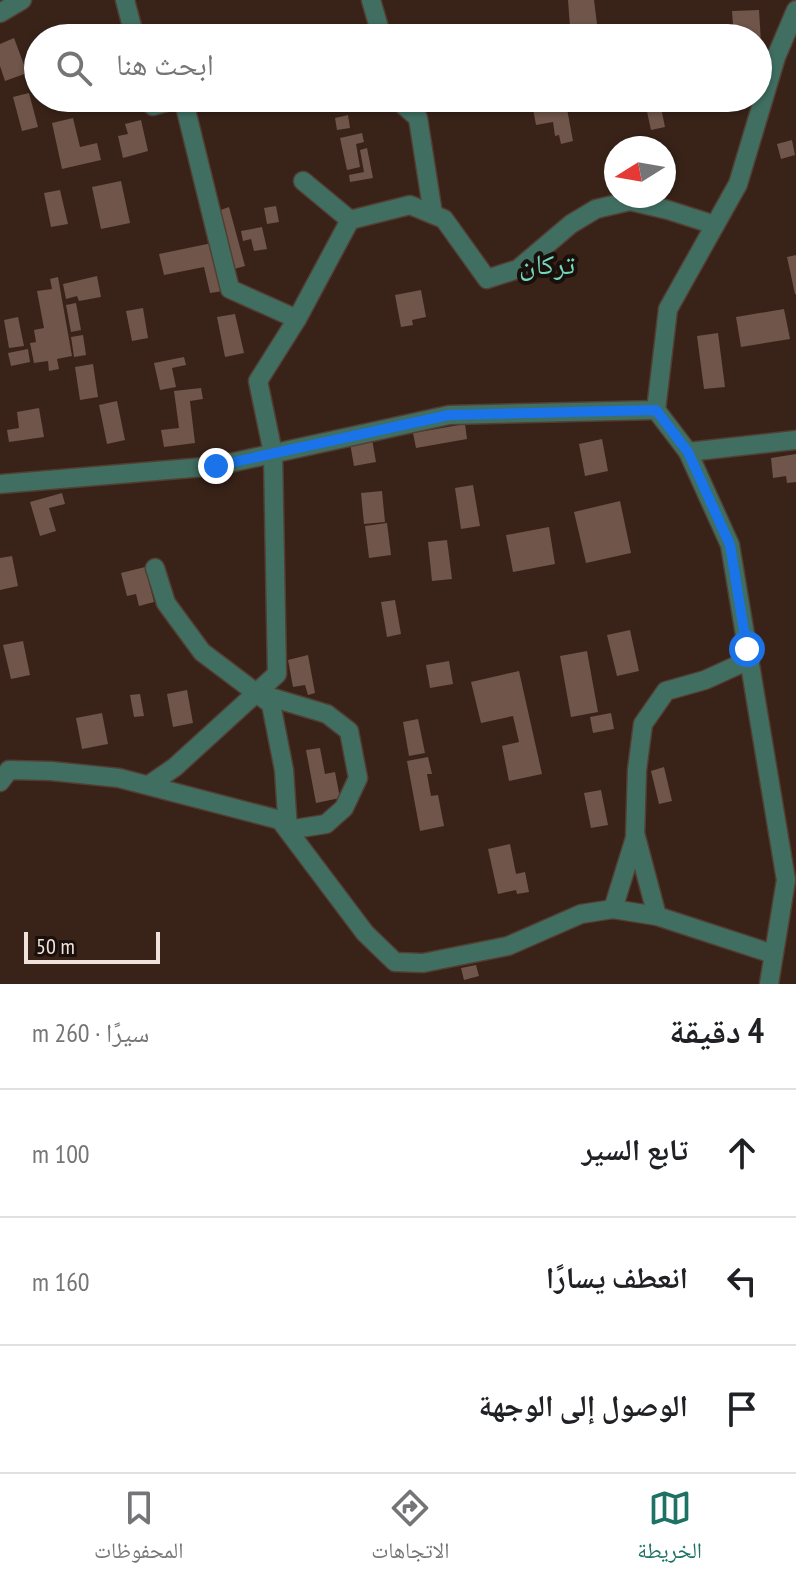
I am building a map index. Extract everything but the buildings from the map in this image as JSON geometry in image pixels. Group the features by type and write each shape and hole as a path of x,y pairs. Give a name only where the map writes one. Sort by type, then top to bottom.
{"street":[{"path":"0,13 22,0"},
{"path":"125,0 131,24"},
{"path":"371,0 378,24"},
{"path":"772,70 796,10"},
{"path":"186,112 230,289 297,319"},
{"path":"411,112 418,118 433,214"},
{"path":"760,112 738,184 668,309 656,410 688,452 730,545 786,880 769,984"},
{"path":"303,181 350,220"},
{"path":"149,785 175,767 277,674 273,453 258,381 297,319 350,220 410,205 433,214 444,219 487,279 518,269 571,224 596,209 608,206 630,201 715,225"},
{"path":"0,484 216,466 449,415 656,410"},
{"path":"688,452 796,440"},
{"path":"155,568 166,603 202,652 271,704 284,770 288,830"},
{"path":"613,909 635,834 637,770 643,724 666,691 705,680 749,660"},
{"path":"257,693 327,714 349,731 358,778 344,808 326,824 288,830"},
{"path":"0,782 9,770 119,778 280,820 365,933 395,962 423,963 508,946 581,914 613,909 657,916 773,954"},
{"path":"635,834 657,916"}],"district":[{"name":"تركان","path":"547,263"}],"route":[{"path":"216,466 449,415 656,410 688,452 730,545 747,649"}]}
